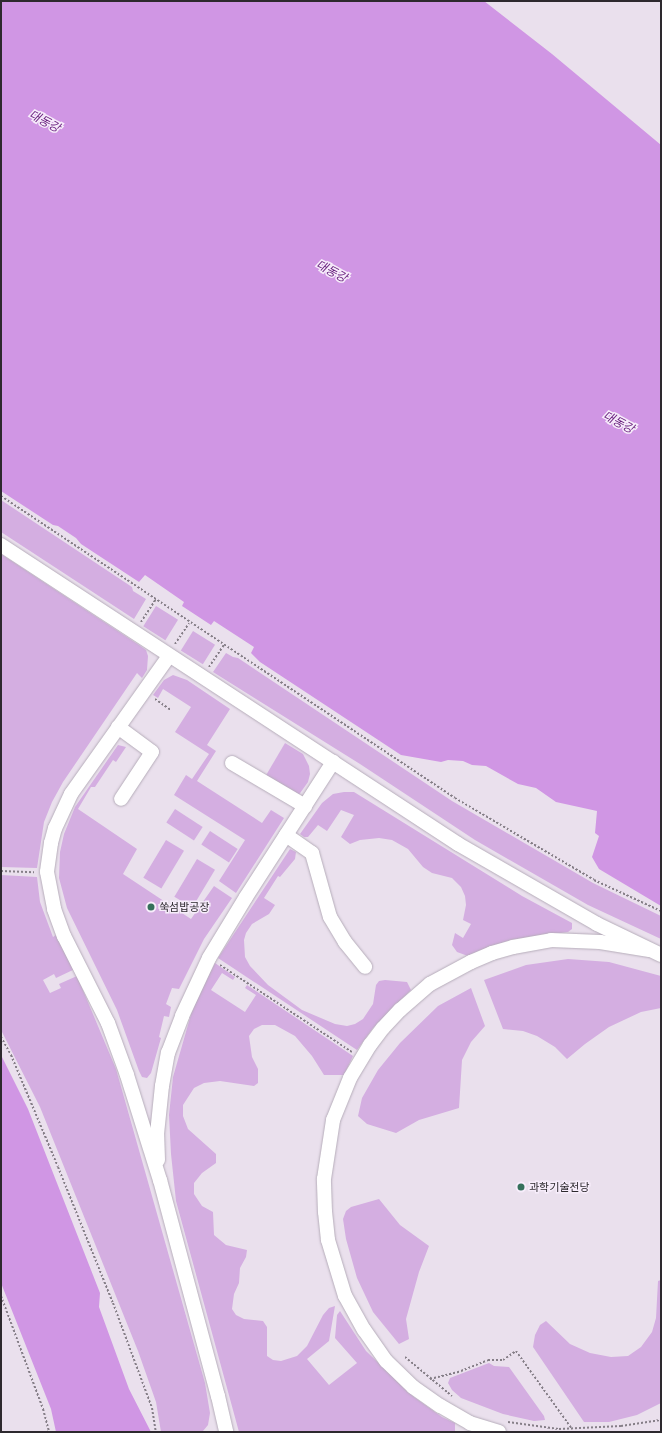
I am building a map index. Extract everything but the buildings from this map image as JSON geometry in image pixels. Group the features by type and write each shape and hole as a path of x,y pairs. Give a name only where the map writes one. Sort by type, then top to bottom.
{"street":[{"path":"1,545 172,650 333,762 458,844 539,892 655,953"},
{"path":"172,650 70,794 61,812 51,843 47,872 54,909 64,936 108,1023 127,1075 160,1180 218,1396 226,1432"},
{"path":"118,727 152,752 121,799"},
{"path":"160,1180 157,1134 158,1114 168,1053 182,1016 210,958 333,762"},
{"path":"232,763 305,806"},
{"path":"286,835 312,854 330,917 345,942 366,967"},
{"path":"502,1426 470,1423 440,1406 413,1387 386,1361 364,1330 345,1296 328,1240 325,1212 324,1180 333,1120 343,1092 362,1058 383,1028 415,996 430,984 492,952 530,943 565,939 600,942 655,953"}],"path":[{"path":"1,496 455,798 594,880 661,911"},
{"path":"141,622 156,599"},
{"path":"172,650 189,622"},
{"path":"209,668 224,645"},
{"path":"149,696 171,710"},
{"path":"1,871 47,872"},
{"path":"210,958 362,1058"},
{"path":"1,1037 11,1055 110,1296 152,1408 156,1432"},
{"path":"1,1296 43,1409 49,1432"},
{"path":"430,1379 462,1371 488,1360 503,1360 516,1351 572,1429"},
{"path":"405,1357 456,1400"},
{"path":"502,1426 516,1424 572,1429 621,1426 661,1420"}],"shaded area":[{"path":"1,500 132,587 133,591 146,599 134,619 1,532"},
{"path":"1,554 139,645 146,650 148,656 147,670 142,678 137,673 63,782 52,802 44,822 37,868 1,867"},
{"path":"156,606 178,620 165,640 143,626"},
{"path":"193,631 215,645 203,664 181,651"},
{"path":"226,653 238,658 452,801 593,883 661,916 661,939 588,905 475,840 360,764 213,672"},
{"path":"173,675 187,680 230,709 207,745 216,751 197,781 262,823 271,810 284,818 236,893 219,881 245,840 174,795 186,775 192,779 209,754 175,732 191,707 163,689 158,698 153,695 164,680"},
{"path":"285,743 303,754 309,766 310,774 308,782 298,796 265,777"},
{"path":"118,745 126,747 116,762 113,760 95,787 91,787 78,809 137,849 123,874 191,919 214,886 232,898 204,939 179,989 172,988 166,1004 171,1007 169,1017 164,1016 159,1037 161,1038 151,1073 147,1078 142,1077 139,1071 117,1010 67,908 59,878 60,852 64,834 75,807"},
{"path":"354,792 522,896 572,923 572,929 568,932 510,940 468,956 457,952 452,945 455,933 463,938 471,924 463,920 466,905 465,896 461,887 452,878 432,873 423,867 408,849 392,840 379,838 360,840 350,844 341,837 354,815 341,810 327,831 318,825 308,837 304,837 300,834 322,803 333,794"},
{"path":"175,809 203,827 194,840 166,822"},
{"path":"210,831 238,849 229,862 201,844"},
{"path":"166,840 184,851 161,889 143,878"},
{"path":"290,849 296,852 295,859 280,877 278,876 264,898 275,905 269,914 252,924 246,933 244,940 245,957 250,966 268,985 302,1010 335,1024 347,1026 355,1024 363,1019 373,1004 376,985 379,981 385,980 407,982 411,990 373,1028 357,1050 218,958"},
{"path":"197,859 215,870 192,908 174,897"},
{"path":"1,875 37,877 40,902 53,937 56,935 75,969 56,978 54,974 43,980 50,993 61,988 59,984 77,976 116,1069 205,1383 210,1413 208,1425 203,1431 161,1432 156,1402 138,1351 40,1107 1,1030"},
{"path":"568,959 609,962 661,976 661,1008 641,1012 609,1027 567,1059 555,1047 537,1036 523,1031 503,1029 484,980 526,965"},
{"path":"215,963 235,977 233,980 222,973 211,990 245,1012 256,995 245,988 247,985 353,1056 344,1075 324,1075 312,1056 295,1036 275,1025 262,1025 254,1029 249,1036 252,1057 258,1069 258,1083 254,1086 220,1081 204,1083 194,1088 183,1105 183,1116 188,1129 216,1154 216,1163 202,1173 194,1183 194,1194 202,1206 213,1212 214,1235 226,1245 247,1250 246,1257 240,1268 239,1283 234,1294 232,1309 236,1315 244,1319 263,1321 267,1327 267,1356 273,1360 281,1361 297,1356 307,1346 323,1315 329,1308 335,1306 329,1341 307,1359 329,1385 357,1363 335,1338 337,1315 340,1311 366,1351 414,1397 442,1417 455,1423 455,1432 239,1432 176,1201 169,1115 173,1077 194,1004"},
{"path":"471,988 485,1026 471,1042 462,1060 459,1108 419,1120 396,1133 367,1124 358,1116 362,1098 378,1070 400,1043 438,1006"},
{"path":"379,1199 400,1225 429,1246 419,1272 406,1319 409,1339 399,1344 373,1312 357,1278 346,1239 343,1219 346,1211 351,1207"},
{"path":"661,1280 661,1403 637,1415 609,1422 584,1422 533,1347 535,1335 540,1325 546,1321 570,1344 590,1353 611,1357 628,1356 641,1347 652,1332 656,1318 658,1281"},
{"path":"489,1363 494,1366 509,1367 544,1416 545,1420 534,1421 503,1414 461,1398 452,1390 448,1383 450,1378"}],"water":[{"name":"대동강","path":"1,1 484,1 552,54 661,145 661,906 599,869 592,857 599,836 595,833 597,811 556,802 536,788 518,784 486,766 472,765 463,761 448,760 441,762 401,755 260,662 251,653 254,647 214,621 211,625 182,606 184,602 145,575 139,582 81,544 76,538 58,526 53,525 1,491"},
{"path":"1,1055 28,1109 100,1293 99,1307 129,1389 151,1432 56,1432 51,1409 1,1283"}],"place":[{"name":"쑥섬밥공장","path":"151,907"},
{"name":"과학기술전당","path":"521,1187"}]}
